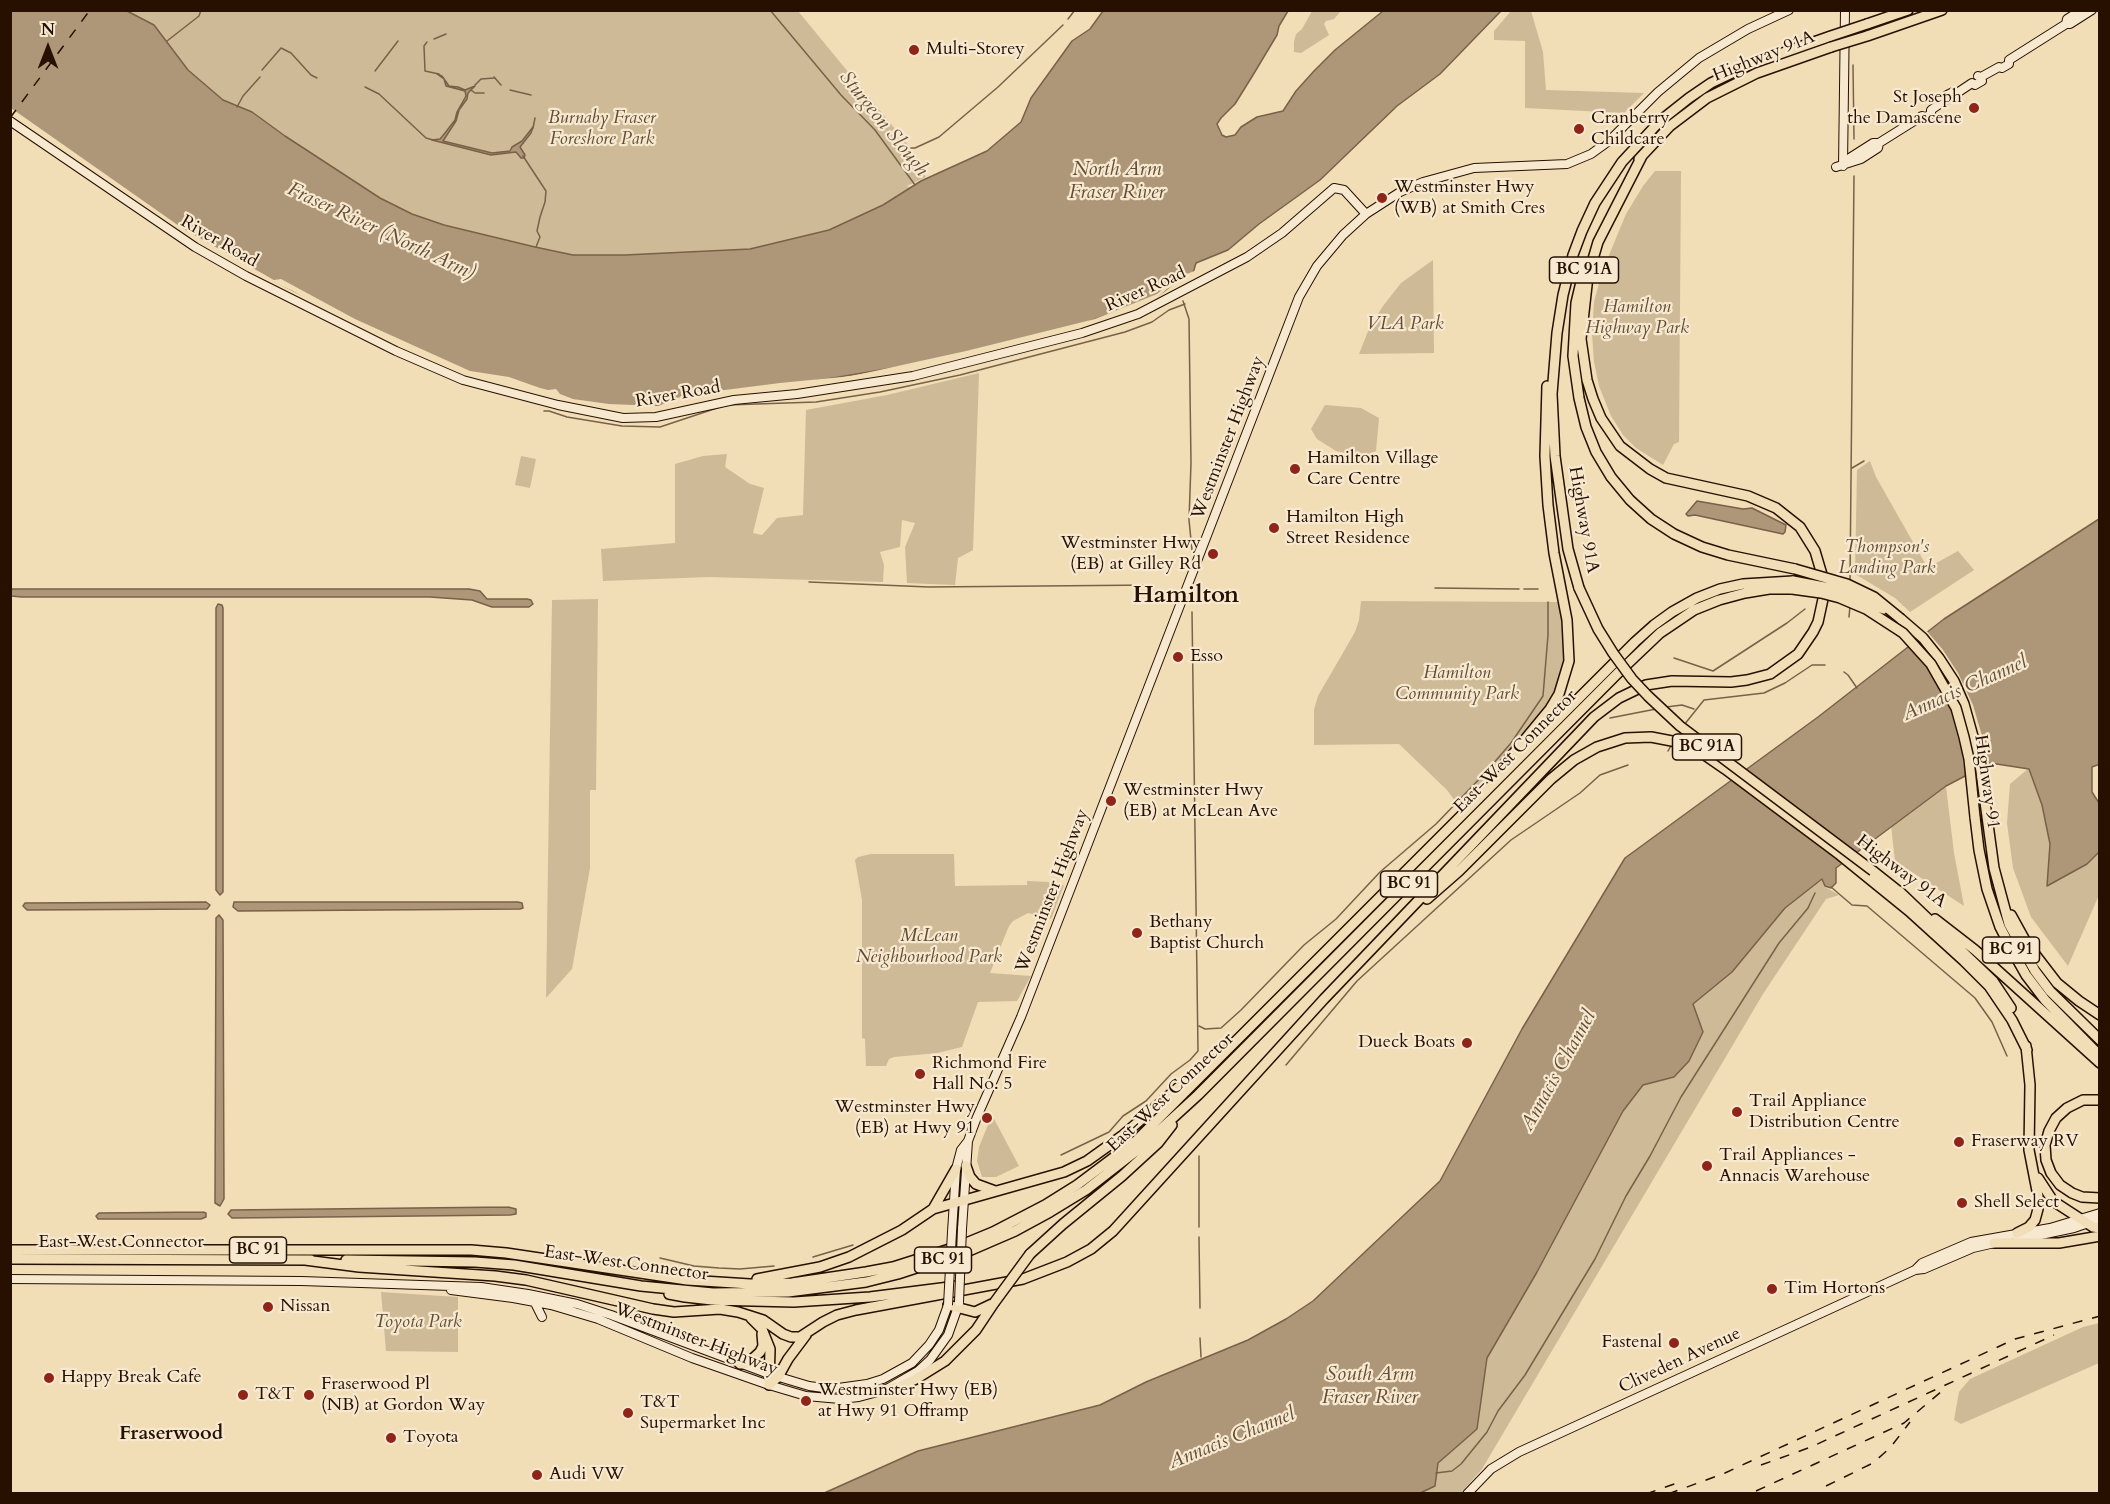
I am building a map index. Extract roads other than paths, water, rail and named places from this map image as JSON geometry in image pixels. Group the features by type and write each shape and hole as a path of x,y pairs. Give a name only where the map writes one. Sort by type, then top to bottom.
{"highway":[{"name":"Highway 91A","path":"1908,10 1751,64 1711,83 1660,121 1636,145 1595,203 1573,255 1566,284 1557,333 1552,394 1555,456 1568,549 1579,588 1598,629 1612,653 1648,696 1680,726 1897,895 1975,950 2100,1064"},
{"name":"Highway 91A","path":"1901,619 1874,597 1847,584 1701,547 1674,534 1651,519 1630,500 1611,477 1596,452 1578,398 1573,356 1576,303 1591,242 1605,211 1641,156 1688,112 1719,91 1767,69 1942,10"},
{"path":"305,1260 358,1267 423,1270 526,1280 653,1310 738,1311 763,1320 786,1336 800,1337 823,1322 856,1310 1023,1279 1091,1249 1123,1222 1324,999 1531,782 1606,707 1636,690 1659,682 1747,681 1770,674 1790,661 1804,648 1818,622 1823,599 1822,569 1815,551 1800,527 1776,508 1748,496 1666,478 1650,469 1620,446 1601,418 1593,399 1587,380 1581,339 1588,276 1598,242 1641,156"},
{"path":"1437,840 1536,727 1559,694 1566,676 1570,648 1554,553 1545,456 1550,349 1557,333"},
{"name":"Highway 91","path":"1437,840 1635,642 1672,612 1697,598 1720,589 1752,583 1845,591 1901,619 1911,627 1939,658 1954,681 1964,704 1979,758 1994,868 2009,924 2035,971 2050,991 2100,1040"},
{"name":"Highway 91","path":"1619,672 1660,633 1694,610 1745,592 1792,585 1840,598 1866,609 1903,633 1931,664 1956,708 1969,759 1974,817 1987,889 2000,927 2026,975 2045,1000 2100,1056"},
{"name":"East-West Connector","path":"10,1259 426,1260 514,1265 641,1286 713,1293 788,1292 866,1282 932,1265 971,1251 1014,1231 1086,1190 1140,1148 1198,1095 1619,672"},
{"path":"1388,932 1460,871 1551,779 1574,760 1612,741 1637,737 1664,738 1699,751 1897,895 1993,981 2006,997 2027,1050 2030,1085 2029,1150 2038,1196 2037,1215 2030,1227 2017,1233"},
{"name":"East-West Connector","path":"10,1250 471,1250 729,1284 792,1283 867,1272 919,1259 993,1232 1045,1205 1077,1185 1137,1140 1437,840"},
{"path":"2003,902 2043,967 2057,983 2100,1015"},
{"path":"729,1284 787,1274 849,1257 902,1230 933,1209 1049,1178 1087,1161 1122,1136 1179,1087 1214,1063"},
{"path":"885,1390 916,1379 945,1361 976,1330 1030,1254 1136,1164 1158,1143 1198,1095"},
{"path":"2100,1100 2083,1100 2067,1108 2056,1118 2045,1145 2046,1160 2060,1185 2082,1197 2100,1198"},
{"path":"966,1166 970,1177 976,1184 997,1191"},
{"path":"2033,1168 2041,1185 2053,1201 2085,1222 2100,1228"},
{"path":"933,1209 956,1169"},
{"path":"1994,1243 2059,1243 2100,1236"},
{"path":"641,1286 685,1298 794,1302 915,1292 970,1285 1045,1271"},
{"path":"948,1305 958,1305 975,1312 994,1303"},
{"path":"738,1311 750,1317 762,1329 770,1349 774,1376"},
{"path":"740,1364 748,1363 760,1352 763,1346 762,1329"},
{"path":"770,1385 774,1376 808,1333"}],"main road":[{"name":"Westminster Highway","path":"432,1286 551,1305 598,1319 692,1359 806,1396 859,1397 885,1390 918,1371 930,1360 948,1335 958,1305 962,1281 963,1200 968,1141 1021,1017 1299,297 1328,250 1366,214 1400,192 1451,173 1485,167 1559,165 1582,158 1609,141 1658,92 1699,58 1748,29 1790,10"},
{"path":"1839,166 1844,142 1845,10"},
{"path":"2066,24 2067,19 2081,10"},
{"path":"1839,166 1873,143 1879,143 1922,116 1926,117 1931,114 1931,110 1947,99 1951,101 1957,98 1957,93 1972,83 1975,85 1982,81 1982,77 2009,64 2009,60 2092,10"},
{"name":"River Road","path":"10,121 195,247 246,276 396,351 463,380 558,405 623,418 656,417 734,400 808,393 913,376 1082,333 1138,314 1247,257 1282,233 1334,188 1344,190 1366,214"},
{"path":"1844,142 1849,151 1856,154"},
{"path":"1839,166 1861,159 1878,148 1879,143"},
{"name":"Westminster Highway","path":"10,1279 301,1281 446,1285 493,1289 528,1294 611,1315 740,1364 809,1386 831,1389 855,1387 883,1379 912,1363 939,1330 948,1305 956,1169 961,1150 968,1141"},
{"name":"Cliveden Avenue","path":"1467,1494 1491,1469 1520,1452 1915,1270 1924,1269 1955,1254 1994,1243 2051,1234 2085,1222 2100,1213"},
{"name":"Cliveden Avenue","path":"1915,1270 1922,1263 1971,1242 2100,1219"},
{"path":"534,1301 542,1317 551,1305"}],"water":[{"name":"North Arm Fraser River","path":"11,11 127,11 154,25 188,70 223,100 252,112 380,198 412,214 444,225 573,255 625,255 750,249 829,230 883,205 921,181 987,151 1021,122 1031,98 1072,41 1090,29 1103,11 1288,11 1279,26 1277,35 1235,104 1217,124 1222,135 1226,137 1235,135 1241,127 1257,117 1283,111 1296,91 1335,50 1383,11 1501,11 1440,74 1397,106 1320,180 1259,224 1228,250 1196,263 1193,273 1180,279 1158,296 1072,328 934,361 684,399 642,410 596,405 552,395 508,379 470,373 425,356 230,259 171,223 11,111"},
{"path":"437,74 442,76 449,86 465,90 475,86 468,93 456,121 443,141 492,153 510,151 533,127 520,147 525,155 524,158 516,152 491,155 432,140 440,139 445,133 455,120 457,112 466,96 465,91 446,86 444,79"},
{"path":"1697,501 1743,509 1752,508 1786,525 1785,532 1783,534 1695,515 1688,516 1686,514"},
{"name":"South Arm Fraser River","path":"2099,519 2100,764 2092,767 2092,792 2099,803 2099,852 2087,864 2047,886 2050,844 2042,805 2029,769 1990,763 1946,786 1836,868 1836,883 1831,888 1825,886 1822,879 1785,908 1732,972 1693,1004 1703,1032 1689,1061 1674,1077 1643,1085 1623,1111 1537,1272 1487,1358 1477,1429 1438,1463 1435,1486 1418,1494 822,1494 918,1451 1100,1405 1146,1382 1248,1340 1313,1301 1440,1181 1522,1029 1625,858 1818,717 1944,619"},
{"path":"11,589 469,589 480,591 487,599 527,599 533,604 529,607 492,607 472,600 430,597 22,597 11,596"},
{"path":"218,604 223,608 223,892 220,895 216,890 216,608"},
{"path":"206,902 210,905 207,909 27,910 23,906 25,903"},
{"path":"234,902 518,902 522,903 523,908 238,911 233,907"},
{"path":"219,915 223,920 224,1199 220,1206 215,1203 216,918"},
{"path":"508,1207 516,1209 516,1214 232,1218 228,1214 231,1210"},
{"path":"99,1213 206,1213 206,1217 201,1219 98,1219 96,1216"}],"waterway":[{"path":"167,41 199,16 201,10"},
{"name":"Sturgeon Slough","path":"770,10 841,95 875,130 915,185"},
{"path":"1068,19 1075,10"},
{"path":"911,148 939,137 998,87 1063,25"},
{"path":"434,39 446,34"},
{"path":"375,71 398,41"},
{"path":"427,42 424,46 425,71 439,74"},
{"path":"262,70 281,48 291,53 311,75 317,78"},
{"path":"1853,65 1854,139"},
{"path":"237,107 243,96 260,77"},
{"path":"494,77 501,85"},
{"path":"475,85 481,79 494,78"},
{"path":"365,87 379,94 426,138 433,140"},
{"path":"471,90 475,93 484,93"},
{"path":"510,90 531,95"},
{"path":"533,128 535,118"},
{"path":"902,154 906,150"},
{"path":"523,156 546,191 537,231 540,237 536,247"},
{"path":"1850,580 1854,176"},
{"path":"1183,301 1189,319 1191,463 1189,520 1192,550"},
{"path":"727,405 816,402 880,392 960,375 1125,332 1152,322 1169,310 1185,304"},
{"path":"544,411 622,426 660,427 723,406"},
{"path":"1852,468 1864,461"},
{"path":"809,582 929,587 1153,585"},
{"path":"1435,588 1519,589"},
{"path":"1524,589 1538,589"},
{"path":"1199,1026 1205,1029 1221,1028 1241,1010 1304,945 1336,919 1380,872 1436,824 1511,743 1543,696 1548,602"},
{"path":"1849,617 1850,606"},
{"path":"1674,658 1713,671 1805,609"},
{"path":"1061,1155 1109,1132 1123,1116 1146,1101 1171,1074 1198,1051 1192,612"},
{"path":"1684,725 1704,700 1764,693 1785,683 1812,665 1825,665"},
{"path":"1844,672 1857,688"},
{"path":"1666,707 1682,705 1694,709"},
{"path":"1610,718 1656,709"},
{"path":"1668,751 1672,744"},
{"path":"1286,1065 1357,981 1511,840 1580,793 1600,775 1628,765"},
{"path":"1831,887 1852,905 1867,906 1975,998 1992,1022 2007,1056"},
{"path":"1436,1473 1452,1471 1461,1464 1487,1432 1498,1411 1525,1375 1595,1259 1626,1196 1681,1097 1779,943 1808,908 1815,893"},
{"path":"1199,1156 1199,1227"},
{"path":"1199,1237 1200,1308"},
{"path":"813,1257 853,1245"},
{"path":"660,1258 694,1266 719,1268 774,1266"},
{"path":"1200,1338 1201,1357"}],"railway":[{"path":"10,118 90,10"},
{"path":"1668,1494 1725,1473 2015,1339 2100,1316"},
{"path":"1761,1465 1811,1447 2054,1335"},
{"path":"1756,1491 1904,1423 1942,1391"},
{"path":"1826,1486 1873,1463 1890,1448 1910,1422"},
{"path":"1646,1494 1677,1483"}],"place":[{"name":"Multi-Storey","path":"914,50"},
{"name":"St Joseph the Damascene","path":"1974,108"},
{"name":"Cranberry Childcare","path":"1579,129"},
{"name":"Westminster Hwy (WB) at Smith Cres","path":"1382,198"},
{"name":"Hamilton Village Care Centre","path":"1295,469"},
{"name":"Hamilton High Street Residence","path":"1274,528"},
{"name":"Westminster Hwy (EB) at Gilley Rd","path":"1213,554"},
{"name":"Esso","path":"1178,657"},
{"name":"Westminster Hwy (EB) at McLean Ave","path":"1111,801"},
{"name":"Bethany Baptist Church","path":"1137,933"},
{"name":"Dueck Boats","path":"1467,1043"},
{"name":"Richmond Fire Hall No. 5","path":"920,1074"},
{"name":"Trail Appliance Distribution Centre","path":"1737,1112"},
{"name":"Westminster Hwy (EB) at Hwy 91","path":"987,1118"},
{"name":"Fraserway RV","path":"1959,1142"},
{"name":"Trail Appliances - Annacis Warehouse","path":"1707,1166"},
{"name":"Shell Select","path":"1962,1203"},
{"name":"Tim Hortons","path":"1772,1289"},
{"name":"Nissan","path":"268,1307"},
{"name":"Fastenal","path":"1674,1343"},
{"name":"Happy Break Cafe","path":"49,1378"},
{"name":"T&T","path":"243,1395"},
{"name":"Fraserwood Pl (NB) at Gordon Way","path":"309,1395"},
{"name":"Westminster Hwy (EB) at Hwy 91 Offramp","path":"806,1401"},
{"name":"T&T Supermarket Inc","path":"628,1413"},
{"name":"Toyota","path":"391,1438"},
{"name":"Audi VW","path":"537,1475"}],"district":[{"name":"Hamilton","path":"1186,596"},
{"name":"Fraserwood","path":"171,1434"}],"park label":[{"name":"Burnaby Fraser Foreshore Park","path":"602,129"},
{"name":"Hamilton Highway Park","path":"1637,318"},
{"name":"VLA Park","path":"1405,325"},
{"name":"Thompson's Landing Park","path":"1887,558"},
{"name":"Hamilton Community Park","path":"1457,684"},
{"name":"McLean Neighbourhood Park","path":"929,947"},
{"name":"Toyota Park","path":"418,1323"}],"water label":[{"name":"Fraser River (North Arm)","path":"381,232"},
{"name":"Annacis Channel","path":"1965,689"},
{"name":"Annacis Channel","path":"1559,1071"},
{"name":"Annacis Channel","path":"1232,1439"}]}
